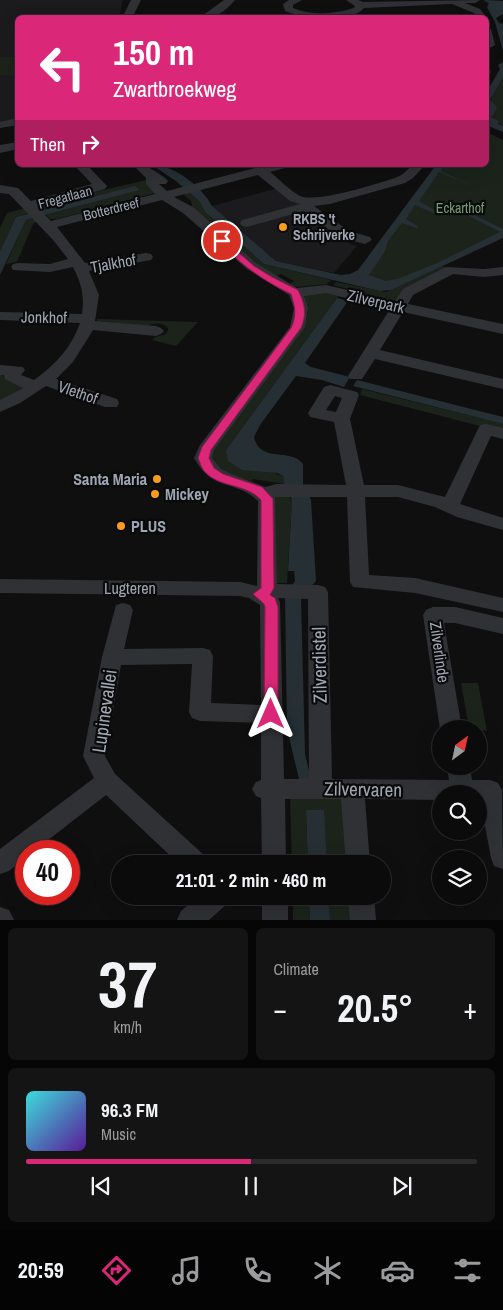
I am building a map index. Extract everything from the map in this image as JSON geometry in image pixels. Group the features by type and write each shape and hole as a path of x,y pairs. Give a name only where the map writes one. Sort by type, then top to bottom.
{"street":[{"path":"128,15 136,0"},
{"path":"295,0 286,6 288,10 298,13 328,15 452,0 475,0"},
{"path":"350,0 358,11"},
{"path":"452,0 477,11 480,15"},
{"path":"208,15 225,5"},
{"path":"0,125 15,122"},
{"path":"0,149 15,146"},
{"name":"Fregatlaan","path":"31,208 101,186 82,167"},
{"path":"141,167 152,177 152,184 180,191 177,206 188,210 251,268 268,279 295,292 301,308 297,327 206,449 203,458 210,470 218,476 269,492 314,490 398,491 440,502 464,513 503,524"},
{"name":"Botterdreef","path":"45,224 273,167"},
{"path":"247,223 307,204 392,183 409,176 417,167"},
{"path":"261,170 344,234 365,240"},
{"path":"0,189 13,191 67,248 90,289 92,303 88,322 73,353 40,384 0,407"},
{"name":"Tjalkhof","path":"18,267 50,268 146,257"},
{"path":"356,376 408,292 451,270 458,269 484,273 503,271"},
{"name":"Zilverpark","path":"295,292 326,290 503,329"},
{"name":"Jonkhof","path":"0,316 88,322 156,331"},
{"name":"Zilverpark","path":"458,320 503,322"},
{"path":"371,352 503,384"},
{"name":"Vlethof","path":"0,370 17,370 11,376 111,403"},
{"path":"342,419 356,490 360,582 384,581 412,584 503,605"},
{"path":"450,506 486,429 503,434"},
{"path":"269,492 267,499 266,592 263,607 263,714 273,855"},
{"name":"Lugteren","path":"0,586 240,589 266,592"},
{"path":"265,855 269,789 272,607 266,592"},
{"name":"Zilverdistel","path":"266,592 318,592 321,789"},
{"name":"Lupinevallei","path":"122,610 94,756 108,781 186,855"},
{"name":"Zilverlinde","path":"450,720 433,615 455,615 503,626"},
{"path":"112,657 203,656 200,712 263,714"},
{"path":"0,863 108,781"},
{"name":"Zilvervaren","path":"269,789 432,790"},
{"path":"352,790 357,855"},
{"path":"487,790 490,790 503,858"},
{"path":"265,905 265,920"},
{"path":"275,905 275,920"},
{"path":"362,905 363,920"}],"shaded area":[{"path":"0,0 123,0 119,15 15,15 15,124 0,128"},
{"path":"485,0 503,1 503,14 496,18 499,23 503,24 503,51 495,22 487,7 489,3"},
{"path":"503,62 503,77 490,100 497,107 492,117 498,121 498,124 503,126 503,132 489,126 489,88 500,69 498,65"},
{"path":"155,167 170,169 187,178 202,192 212,206 276,261 341,275 350,274 358,270 435,167 443,167 441,170 442,172 480,189 439,172 419,201 441,214 438,215 415,205 406,219 419,227 416,228 402,223 388,241 385,251 369,275 386,281 400,278 437,263 500,232 454,208 456,206 503,229 503,238 391,290 380,291 264,264 205,212 199,201 176,181"},
{"path":"135,186 140,190 26,220 0,275 0,251 16,217"},
{"name":"RKBS 't Schrijverke","path":"278,188 350,244 357,246 334,273 276,261 212,206"},
{"path":"337,298 348,301 305,363 311,367 350,377 344,387 322,380 296,376 260,425 254,437 257,445 262,450 269,453 291,456 303,464 303,484 311,500 316,581 301,596 305,754 311,779 299,779 287,729 285,596 295,581 294,571 288,571 292,500 284,484 283,476 278,473 242,470 228,461 226,450"},
{"path":"357,380 503,417 503,424 353,386"},
{"path":"306,810 324,810 326,855 308,855"},
{"path":"309,905 329,905 330,920 310,920"}],"green space":[{"path":"0,57 15,57 15,76 0,75"},
{"path":"503,77 503,126 493,117 491,103 495,89"},
{"name":"Eckarthof","path":"489,133 503,140 503,235 384,289 352,281 436,167 489,167"},
{"path":"146,180 159,192 57,219 50,219 46,215 139,190 41,210 39,208 49,203"},
{"path":"186,192 199,201 205,212 264,264 331,280 327,284 297,287 288,285 294,281 281,274 273,278 193,210 191,201 184,195"},
{"path":"29,207 33,212 16,217 0,251 0,228 7,213"},
{"path":"38,217 40,220 33,224 17,262 6,264 26,220"},
{"path":"442,266 447,269 399,300 390,300 333,285 336,282 386,292"},
{"path":"308,293 340,294 226,450 283,476 284,484 253,479 252,481 223,474 212,465 211,450 306,320 308,311 304,297"},
{"path":"97,319 198,322 176,346 152,340 155,337 164,335 168,331 166,326 161,324 156,323 148,326 97,321"},
{"path":"0,372 5,372 3,376 26,386 0,401"},
{"path":"362,389 503,424 503,432 360,395"},
{"path":"286,494 292,500 287,583 275,583 274,498 277,495"},
{"path":"461,683 478,683 485,720 467,720"},
{"path":"342,794 348,855 326,855 323,810 306,811 308,855 292,855 290,798"},
{"path":"293,905 309,905 310,920 293,920"},
{"path":"329,905 352,905 353,920 330,920"}],"place":[{"name":"RKBS 't Schrijverke","path":"283,227"},
{"name":"Santa Maria","path":"157,479"},
{"name":"Mickey","path":"155,494"},
{"name":"PLUS","path":"121,526"}],"route":[{"path":"222,241 251,268 268,279 295,292 301,308 300,320 296,328 206,449 203,458 210,470 218,476 258,489 267,499 267,591 259,594 270,602 272,607 271,714"}]}
